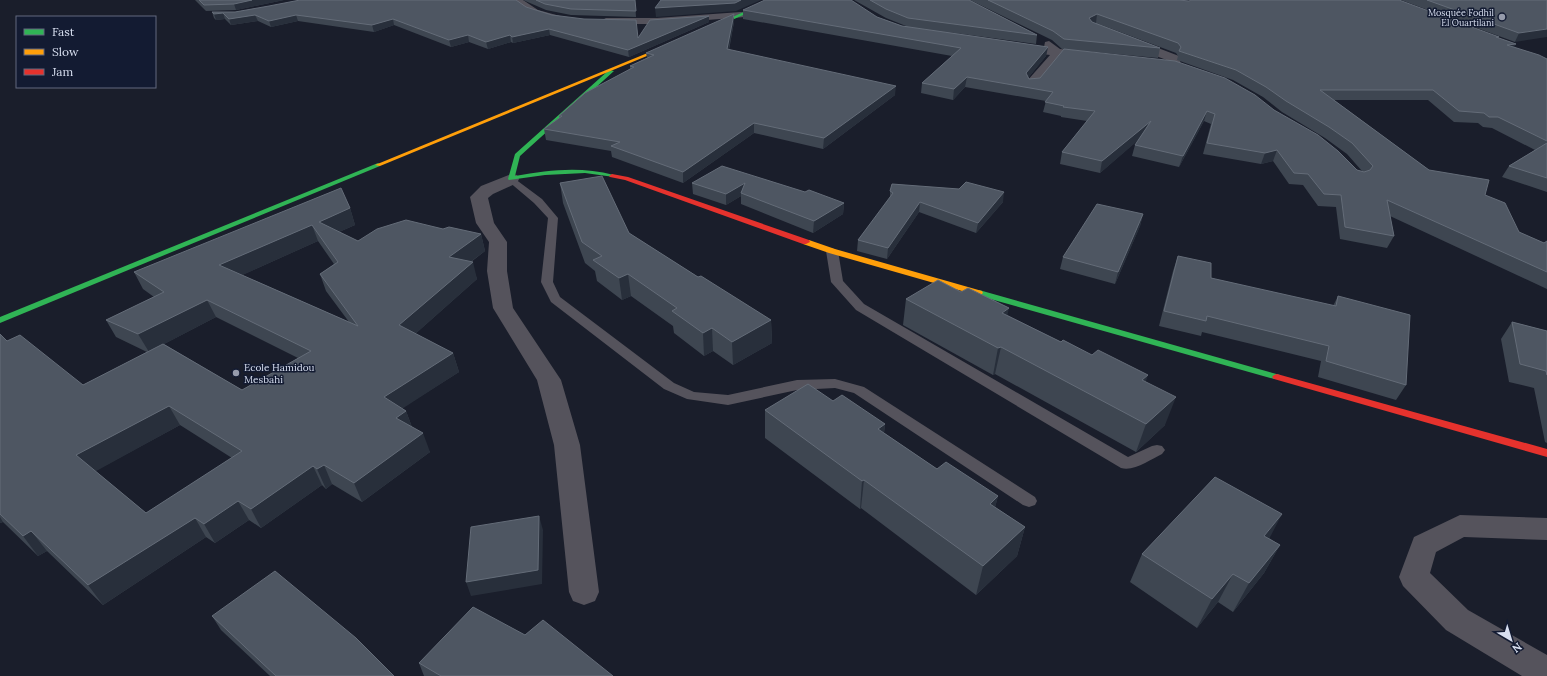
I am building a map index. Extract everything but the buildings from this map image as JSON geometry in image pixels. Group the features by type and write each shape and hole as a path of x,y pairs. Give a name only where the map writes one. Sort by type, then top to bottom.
{"street":[{"path":"516,0 534,12 553,18 567,19"},
{"path":"698,34 774,0"},
{"path":"595,21 657,21 741,14"},
{"path":"1034,37 1047,44 1058,53"},
{"path":"1124,38 1175,58 1175,65"},
{"path":"0,320 10,314 611,71 683,40"},
{"path":"1006,45 1058,53 1101,57"},
{"path":"1032,84 1058,53"},
{"path":"1145,62 1175,65 1190,70"},
{"path":"511,179 517,155 611,71"},
{"path":"584,592 565,438 549,380 503,308 497,271 498,242 486,222 478,197 487,190 511,179 545,173 585,172 626,178 832,251 1547,453"},
{"path":"1547,529 1460,526 1424,545 1414,577 1456,620 1547,673"}],"lane":[{"path":"511,179 538,201 554,218 547,282 555,299 669,386 692,396 728,400 797,385 835,384 859,390 1029,501"},
{"path":"832,251 837,282 860,307 1127,464 1157,450"}],"traffic: fast":[{"path":"708,29 774,0"},
{"path":"611,71 517,155 511,179 545,173 585,171 612,176"},
{"path":"0,320 378,165"},
{"path":"979,293 1277,377"}],"traffic: slow":[{"path":"378,165 674,44"},
{"path":"806,242 832,251 979,293"}],"traffic: jam":[{"path":"612,176 626,178 806,242"},
{"path":"1277,377 1547,453"}],"place":[{"name":"Mosquée Fodhil El Ouartilani","path":"1502,17"},
{"name":"Ecole Hamidou Mesbahi","path":"236,373"}]}
